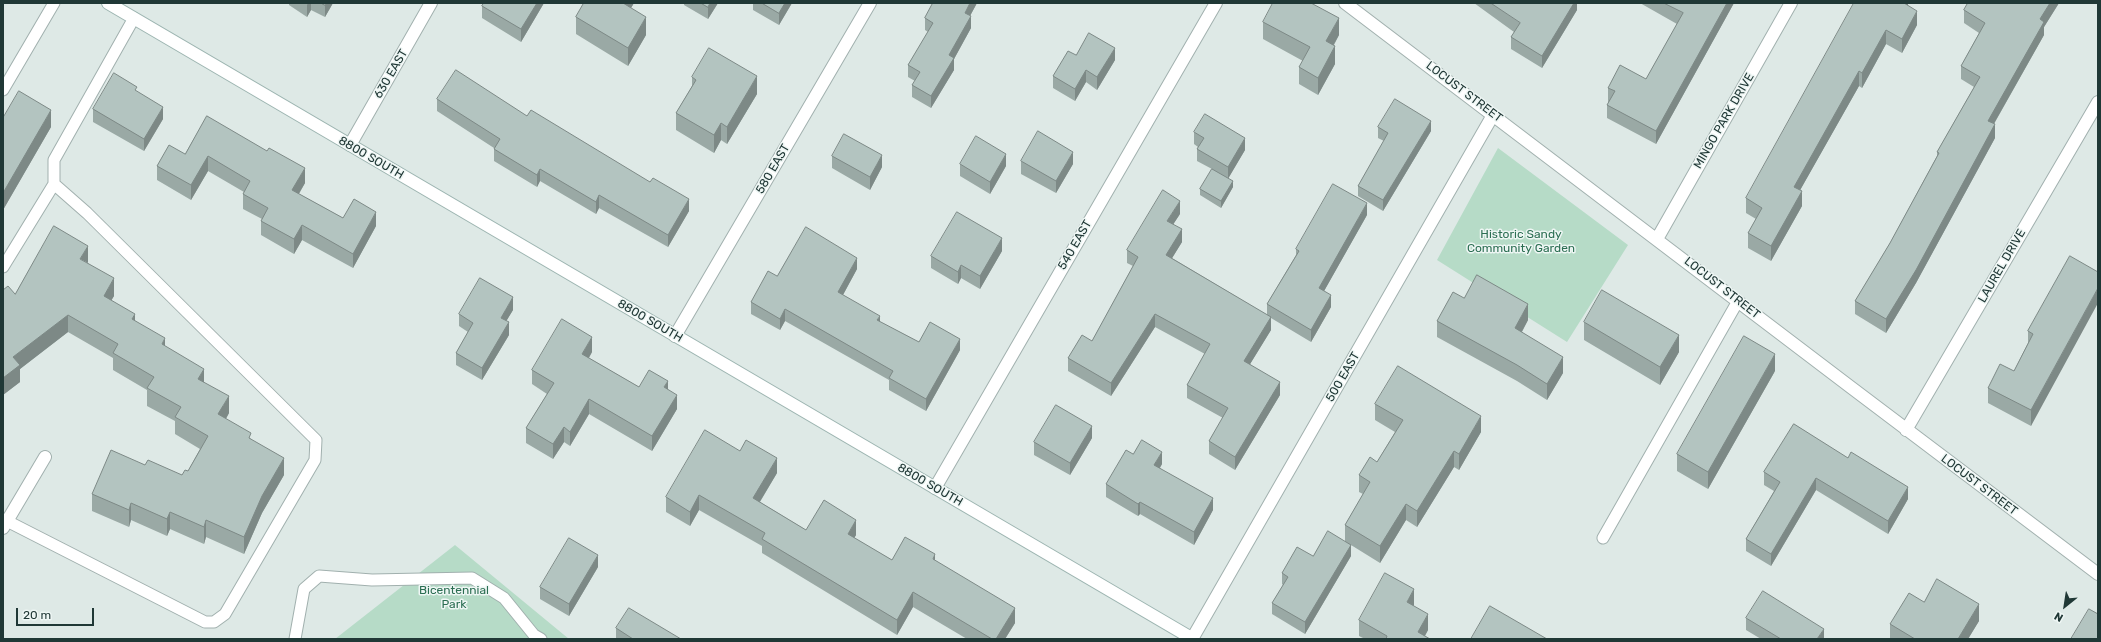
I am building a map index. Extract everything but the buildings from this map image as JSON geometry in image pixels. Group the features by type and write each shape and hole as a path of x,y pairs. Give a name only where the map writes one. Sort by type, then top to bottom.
{"street":[{"name":"8800 SOUTH","path":"108,3 1193,639"},
{"name":"630 EAST","path":"350,145 432,3"},
{"name":"580 EAST","path":"675,336 870,3"},
{"name":"540 EAST","path":"934,488 1216,3"},
{"name":"LOCUST STREET","path":"1345,3 1906,430 2098,574"},
{"name":"MINGO PARK DRIVE","path":"1657,239 1791,3"},
{"name":"LAUREL DRIVE","path":"1906,430 2098,102"},
{"name":"500 EAST","path":"1193,639 1494,115"},
{"path":"4,523 45,457"}],"lane":[{"path":"3,90 54,3"},
{"path":"3,267 54,184 54,160 134,18"},
{"path":"4,523 205,622 214,622 225,614 315,460 316,440 87,213 54,184"},
{"path":"1603,538 1738,301"},
{"path":"295,639 304,589 319,576 372,580 472,578 504,598 534,635 541,639"}],"green space":[{"name":"Historic Sandy Community Garden","path":"1498,148 1628,245 1567,342 1437,260"},
{"name":"Bicentennial Park","path":"455,545 569,639 335,639"}]}
